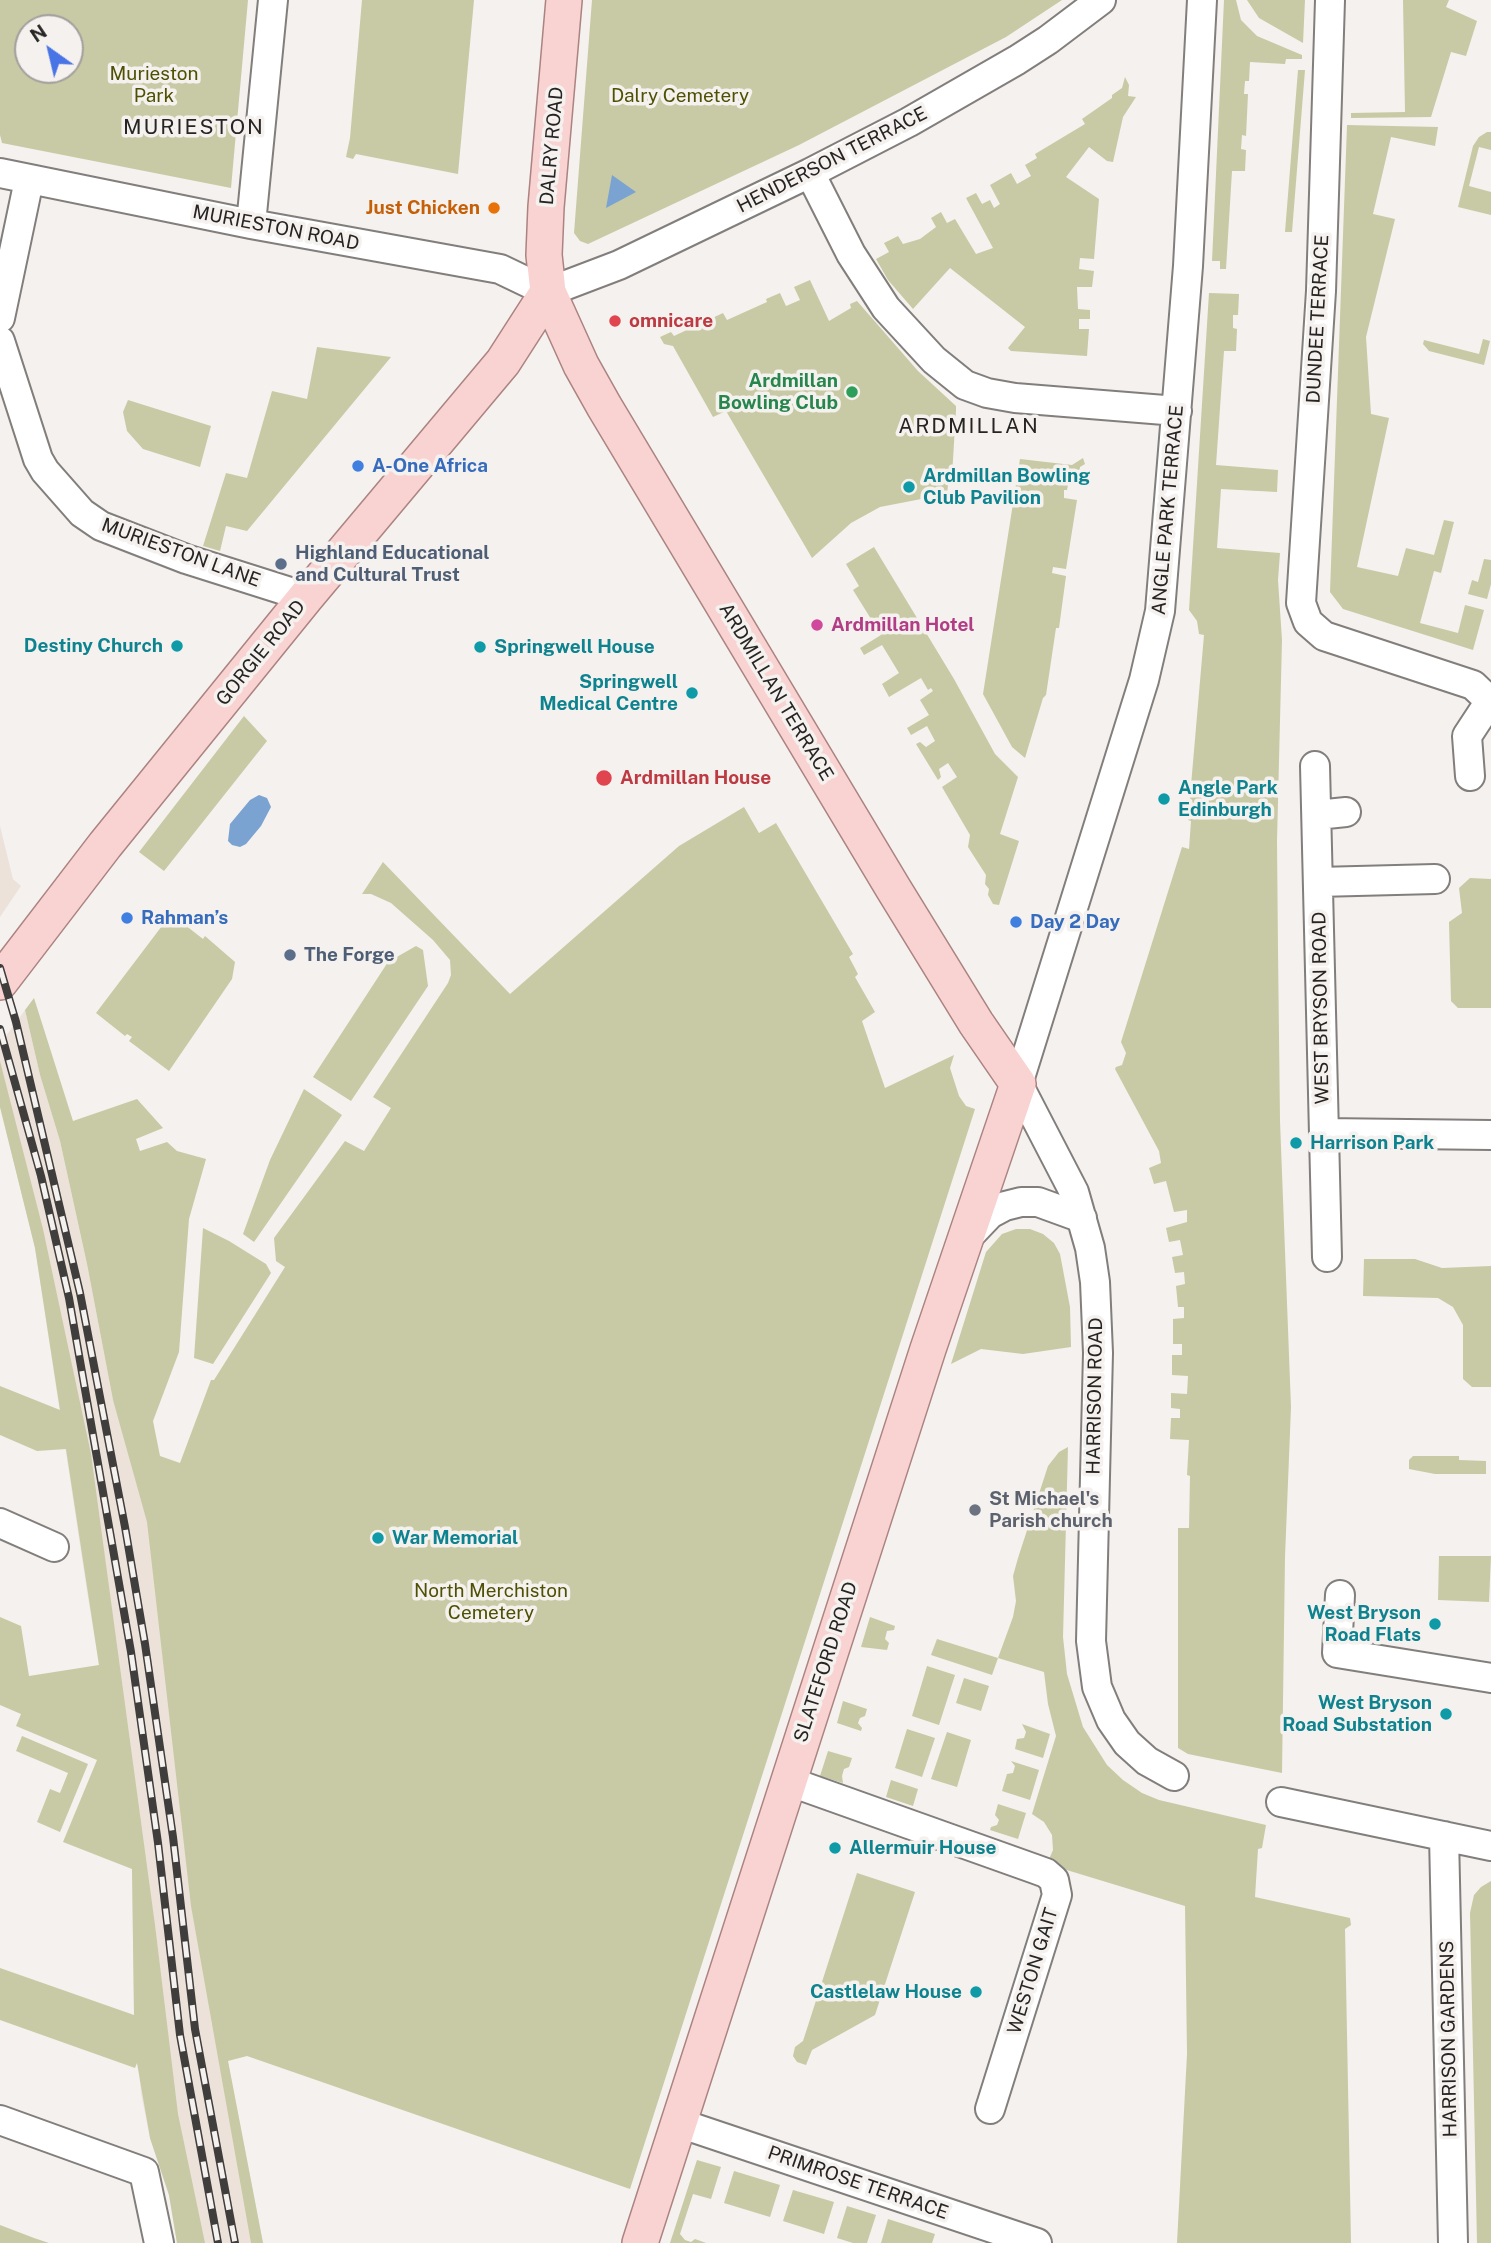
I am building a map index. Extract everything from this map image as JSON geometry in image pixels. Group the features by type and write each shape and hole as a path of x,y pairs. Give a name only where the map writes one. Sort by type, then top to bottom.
{"main road":[{"name":"DALRY ROAD","path":"548,292 544,255 546,206 564,0"},
{"name":"GORGIE ROAD","path":"0,982 105,845 306,597 503,362 548,292"},
{"name":"ARDMILLAN TERRACE","path":"548,292 581,365 604,406 893,888 976,1023 1018,1084"},
{"name":"SLATEFORD ROAD","path":"640,2243 788,1781 1018,1084"}],"street":[{"path":"251,224 273,0"},
{"name":"HENDERSON TERRACE","path":"548,292 619,265 810,173 984,80 1048,40 1101,0"},
{"name":"ANGLE PARK TERRACE","path":"1018,1084 1144,680 1163,590 1188,266 1202,0"},
{"name":"DUNDEE TERRACE","path":"1330,0 1321,291 1300,593 1304,613 1318,632 1350,655 1486,689"},
{"name":"MURIESTON ROAD","path":"0,173 251,224 500,269 548,292"},
{"path":"810,173 850,254 875,293 901,326 934,360 965,384 987,393 1015,398 1177,411"},
{"path":"0,318 29,180"},
{"name":"MURIESTON LANE","path":"0,341 38,459 82,513 101,526 186,558 306,597"},
{"path":"1470,776 1467,736 1486,689"},
{"name":"WEST BRYSON ROAD","path":"1315,766 1324,1133 1317,1224 1327,1257"},
{"path":"1317,815 1346,812"},
{"path":"1318,882 1435,879"},
{"name":"HARRISON ROAD","path":"1018,1084 1066,1175 1082,1218 1095,1282 1098,1353 1091,1641 1093,1667 1105,1708 1119,1733 1147,1761 1174,1776"},
{"path":"1324,1133 1425,1129 1485,1138"},
{"path":"964,1243 977,1225 990,1214 1021,1202 1038,1202 1082,1218"},
{"path":"0,1524 54,1547"},
{"path":"1340,1595 1337,1653 1491,1678"},
{"path":"788,1781 931,1832 958,1829 1039,1853"},
{"path":"1281,1802 1491,1846"},
{"name":"WESTON GAIT","path":"931,1832 1046,1873 1056,1887 1057,1895 989,2109"},
{"name":"HARRISON GARDENS","path":"1444,1836 1453,2243"},
{"path":"0,2120 144,2172 159,2243"},
{"name":"PRIMROSE TERRACE","path":"679,2123 1037,2243"}],"shaded area":[{"path":"0,826 13,879 21,886 0,917"},
{"path":"25,1010 40,1075 60,1141 113,1400 172,1536 228,2061 263,2243 177,2243 169,2195 150,2138 141,2093 134,2016 132,1869 35,1248 0,1107 0,1044"}],"green space":[{"name":"Murieston Park","path":"0,0 248,0 231,188 2,143"},
{"path":"362,0 474,0 458,174 356,154 353,159 346,157"},
{"name":"Dalry Cemetery","path":"592,0 1062,0 1006,37 799,145 588,244 580,241 574,233"},
{"path":"1224,0 1236,0 1241,20 1257,36 1302,55 1302,59 1286,59 1285,64 1250,62 1249,81 1245,81 1244,94 1248,94 1246,136 1242,135 1241,149 1246,150 1245,171 1232,171 1226,269 1220,269 1220,261 1212,261"},
{"path":"1247,0 1305,0 1303,43 1259,18"},
{"path":"1403,0 1449,0 1446,7 1477,21 1466,56 1451,52 1431,117 1351,118 1351,113 1405,112"},
{"path":"1298,70 1305,70 1292,232 1285,232"},
{"path":"1125,77 1129,85 1128,96 1136,97 1123,117 1113,162 1107,161 1089,147 1066,177 1099,199 1094,259 1080,258 1079,269 1094,271 1092,287 1077,287 1078,309 1090,310 1090,319 1079,319 1079,329 1089,329 1087,356 1011,351 1008,348 1025,327 950,268 913,309 888,280 876,259 889,252 884,243 898,236 903,244 920,239 936,227 931,218 941,212 947,223 955,219 976,254 993,248 966,198 976,193 982,204 990,200 994,208 1000,204 990,185 1011,173 1017,184 1031,176 1025,165 1037,158 1035,154 1085,124 1082,119 1112,98 1112,95 1122,88"},
{"path":"1347,125 1438,127 1435,146 1391,137 1373,214 1395,219 1366,337 1371,414 1389,418 1357,567 1398,576 1406,548 1434,555 1444,520 1454,522 1441,573 1434,571 1420,623 1458,633 1465,605 1484,610 1473,650 1343,609 1330,592"},
{"path":"1491,132 1491,150 1479,147 1469,186 1491,192 1491,215 1458,207 1473,146 1479,137"},
{"path":"810,280 829,321 851,308 850,304 857,301 918,371 956,406 952,476 949,476 947,494 880,507 851,523 812,558 726,411 713,417 673,346 664,344 660,337 671,332 674,336 723,313 727,320 767,302 766,299 780,293 786,306 800,300 794,287"},
{"path":"1209,293 1239,294 1238,315 1233,315 1233,328 1237,329 1236,351 1224,351 1216,465 1278,470 1277,492 1221,489 1217,548 1280,553 1278,580 1282,640 1277,841 1280,1121 1291,1407 1285,1557 1282,1773 1188,1754 1178,1748 1178,1528 1189,1528 1190,1476 1187,1475 1189,1440 1170,1439 1171,1418 1180,1418 1180,1409 1171,1408 1171,1393 1187,1394 1188,1376 1172,1375 1172,1355 1182,1355 1182,1344 1173,1344 1173,1319 1184,1318 1184,1307 1178,1307 1176,1286 1185,1284 1184,1272 1175,1273 1172,1257 1183,1255 1180,1240 1169,1242 1166,1228 1187,1222 1187,1210 1174,1212 1166,1181 1154,1184 1149,1168 1161,1163 1159,1151 1115,1069 1122,1065 1126,1053 1121,1042 1182,847 1189,849 1191,821 1188,820 1204,635 1199,634 1197,621 1189,610"},
{"path":"1483,339 1490,341 1484,365 1429,351 1423,344 1424,340 1479,354"},
{"path":"317,347 391,357 247,531 226,526 220,551 203,546 226,473 247,478 272,391 307,399"},
{"path":"128,400 211,426 200,467 143,449 127,431 123,412"},
{"path":"1083,458 1085,464 1080,467 1078,481 1069,479 1067,490 1064,490 1064,498 1077,500 1066,569 1053,567 1052,573 1066,576 1059,628 1056,628 1046,695 1025,758 1012,747 983,694 1020,459 1072,465"},
{"path":"874,547 954,679 995,754 1018,777 1000,834 1019,841 999,905 993,904 988,895 986,875 968,847 970,835 942,787 957,777 948,763 939,769 941,777 938,780 916,744 920,742 926,747 935,741 927,726 911,735 907,728 929,715 920,700 933,691 931,688 928,690 921,678 889,697 882,684 899,673 882,645 864,655 860,648 881,635 853,590 859,586 846,564"},
{"path":"1484,559 1491,560 1491,584 1487,599 1468,594 1472,580 1478,582"},
{"path":"244,716 267,741 164,871 139,852"},
{"name":"North Merchiston Cemetery","path":"744,807 759,833 776,823 853,954 849,957 858,974 855,977 875,1012 862,1021 885,1088 954,1055 950,1068 959,1096 966,1106 975,1109 630,2189 247,2056 228,2061 263,2243 251,2243 191,1906 147,1522 113,1400 60,1141 40,1075 25,1010 34,998 73,1121 137,1099 163,1128 136,1139 140,1151 167,1142 177,1151 206,1159 189,1219 179,1352 153,1421 160,1456 180,1463 211,1380 214,1380 285,1267 276,1261 274,1238 345,1141 364,1151 391,1108 373,1097 451,975 450,960 433,940 391,903 371,894 362,894 383,862 510,994 679,846"},
{"path":"1470,878 1491,879 1491,1008 1458,1008 1451,1001 1449,922 1462,913 1459,888"},
{"path":"171,914 203,939 205,936 235,962 232,979 169,1071 129,1041 132,1037 127,1034 125,1036 96,1013"},
{"path":"416,946 423,950 428,986 351,1101 313,1077 388,962"},
{"path":"0,1061 43,1229 91,1454 178,2114 205,2243 177,2243 169,2195 150,2138 137,2063 135,2068 0,2020 0,1968 134,2015 132,1869 63,1842 97,1760 16,1726 21,1714 0,1705 0,1617 21,1626 29,1676 99,1665 66,1449 37,1451 0,1435 0,1386 60,1410 35,1248 0,1107"},
{"path":"304,1089 342,1115 254,1242 243,1234 270,1160"},
{"path":"203,1228 266,1264 271,1273 213,1364 194,1358"},
{"path":"1016,1229 1030,1229 1043,1234 1054,1243 1060,1254 1070,1307 1071,1347 1023,1354 981,1349 951,1364 986,1252 1002,1234"},
{"path":"1364,1259 1415,1259 1442,1268 1491,1266 1491,1387 1472,1387 1463,1379 1463,1325 1453,1307 1438,1298 1363,1296"},
{"path":"1068,1447 1063,1637 1067,1674 1083,1727 1107,1765 1142,1793 1159,1800 1266,1825 1262,1848 1258,1849 1255,1897 1350,1918 1351,1925 1345,1929 1351,2243 1177,2243 1187,2054 1185,1906 1047,1864 1053,1850 1052,1835 1044,1822 1032,1814 1056,1736 1044,1672 998,1658 1016,1601 1013,1576 1048,1466 1059,1452"},
{"path":"1413,1456 1459,1456 1459,1460 1486,1461 1486,1474 1435,1474 1409,1469 1409,1460"},
{"path":"1439,1556 1491,1556 1489,1602 1438,1600"},
{"path":"870,1617 895,1626 894,1630 887,1631 887,1650 861,1647"},
{"path":"937,1639 998,1658 992,1675 931,1655"},
{"path":"927,1666 955,1675 939,1725 912,1716"},
{"path":"964,1678 989,1686 981,1711 956,1703"},
{"path":"843,1701 867,1709 865,1716 860,1718 858,1723 861,1731 837,1723"},
{"path":"1022,1724 1050,1734 1043,1758 1015,1749 1017,1739 1024,1738 1026,1732"},
{"path":"907,1729 935,1738 922,1777 895,1768"},
{"path":"947,1732 971,1740 957,1787 931,1779"},
{"path":"22,1736 88,1764 60,1832 37,1822 50,1789 60,1793 68,1773 16,1751"},
{"path":"828,1751 852,1758 849,1767 844,1769 843,1783 820,1776"},
{"path":"1011,1761 1039,1770 1030,1800 1002,1791 1007,1774 1013,1773 1015,1766"},
{"path":"891,1780 918,1789 913,1806 886,1797"},
{"path":"998,1804 1026,1813 1018,1839 990,1830 999,1820 995,1815"},
{"path":"857,1873 915,1892 875,2015 812,2050 806,2065 797,2062 793,2056 795,2047 803,2041"},
{"path":"1491,1881 1491,2243 1477,2243 1470,1913 1474,1895"},
{"path":"697,2160 721,2167 711,2199 693,2194 680,2234 685,2240 691,2242 695,2239 706,2243 670,2243"},
{"path":"734,2171 780,2185 770,2217 724,2203"},
{"path":"793,2190 834,2202 824,2234 783,2221"},
{"path":"847,2206 876,2215 867,2243 853,2243 837,2238"},
{"path":"888,2219 935,2234 932,2243 881,2243"},
{"path":"0,2225 34,2238 49,2243 0,2243"}],"water":[{"path":"612,175 636,192 606,208"},
{"path":"259,795 267,798 271,807 261,826 246,844 240,847 232,845 228,841 230,824 250,800"}],"railway":[{"path":"0,968 16,1022 80,1293 125,1527 173,1837 195,2029 235,2243"},
{"path":"0,1029 41,1176 69,1298 131,1652 158,1843 180,2035 218,2243"}],"place":[{"name":"Just Chicken","path":"494,208"},
{"name":"omnicare","path":"615,321"},
{"name":"Ardmillan Bowling Club","path":"852,392"},
{"name":"A-One Africa","path":"358,466"},
{"name":"Ardmillan Bowling Club Pavilion","path":"909,487"},
{"name":"Highland Educational and Cultural Trust","path":"281,564"},
{"name":"Ardmillan Hotel","path":"817,625"},
{"name":"Destiny Church","path":"177,646"},
{"name":"Springwell House","path":"480,647"},
{"name":"Springwell Medical Centre","path":"692,693"},
{"name":"Ardmillan House","path":"604,778"},
{"name":"Angle Park Edinburgh","path":"1164,799"},
{"name":"Rahman’s","path":"127,918"},
{"name":"Day 2 Day","path":"1016,922"},
{"name":"The Forge","path":"290,955"},
{"name":"Harrison Park","path":"1296,1143"},
{"name":"St Michael's Parish church","path":"975,1510"},
{"name":"War Memorial","path":"378,1538"},
{"name":"West Bryson Road Flats","path":"1435,1624"},
{"name":"West Bryson Road Substation","path":"1446,1714"},
{"name":"Allermuir House","path":"835,1848"},
{"name":"Castlelaw House","path":"976,1992"}],"district":[{"name":"MURIESTON","path":"194,128"},
{"name":"ARDMILLAN","path":"969,427"}]}
